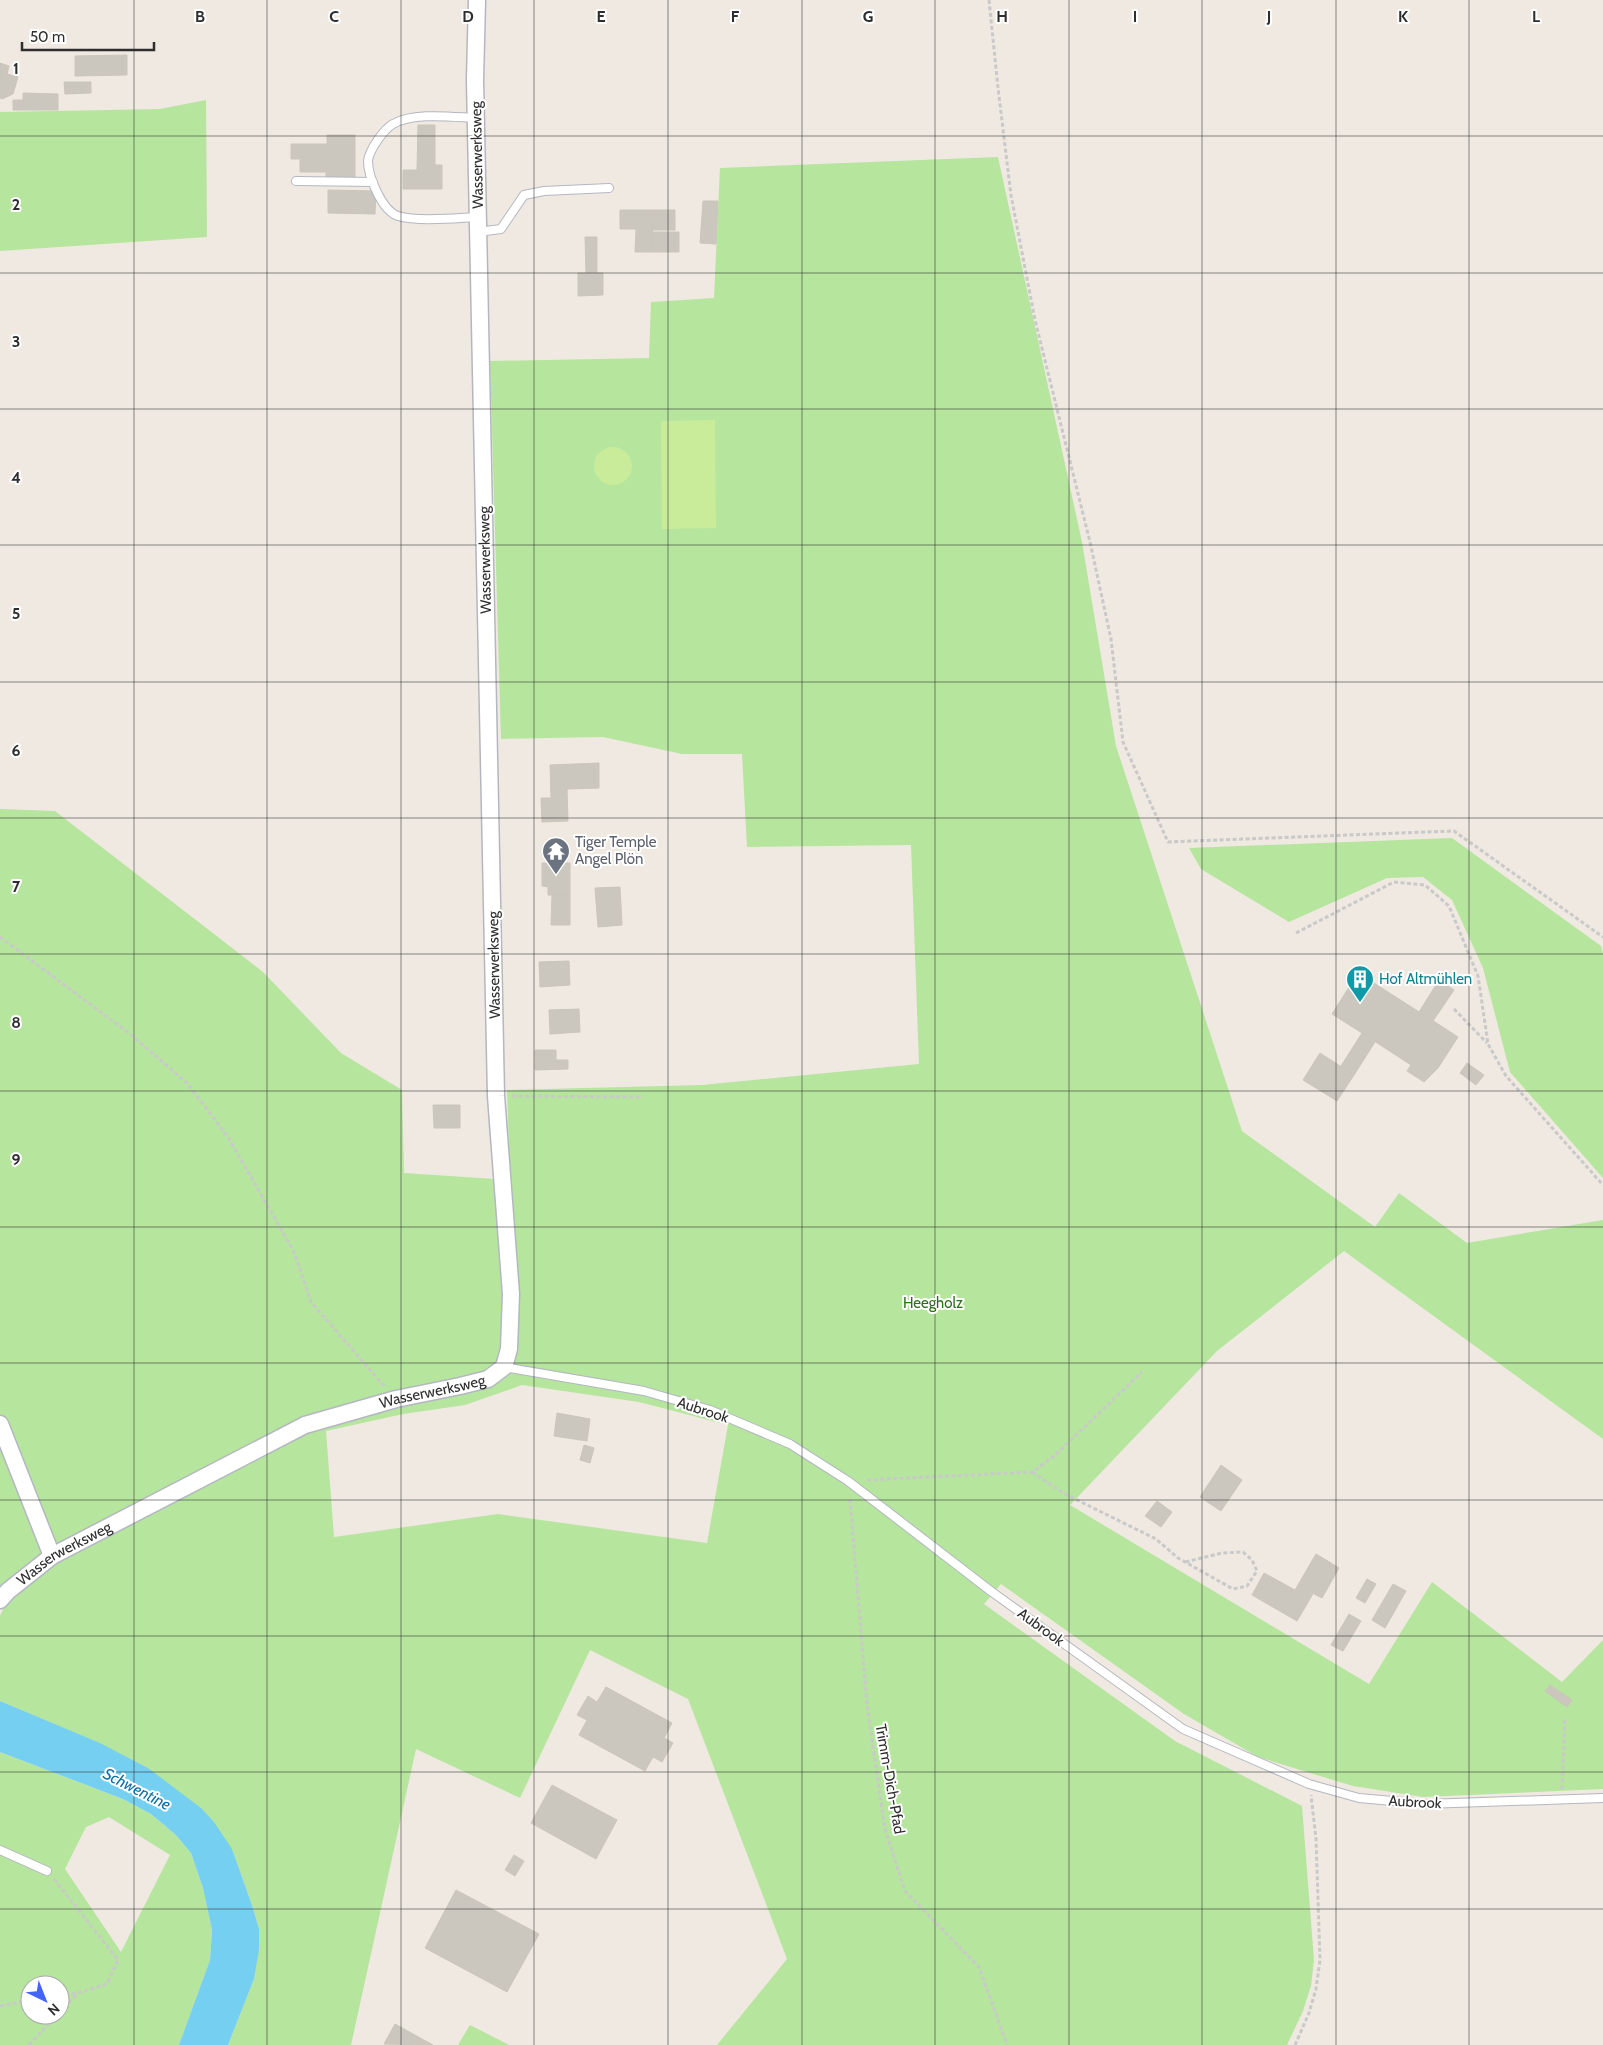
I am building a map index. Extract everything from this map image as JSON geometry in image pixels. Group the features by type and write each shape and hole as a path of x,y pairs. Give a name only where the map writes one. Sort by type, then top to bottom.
{"street":[{"name":"Wasserwerksweg","path":"0,1600 8,1591 52,1556 306,1425 396,1399 488,1379 504,1367 510,1348 511,1294 496,1096 476,118 477,0"},
{"path":"0,1424 52,1556"}],"lane":[{"path":"476,118 406,118 392,124 379,136 368,160 373,182 381,201 396,216 501,229 524,195 544,191 609,188"},
{"path":"296,182 373,182"},
{"name":"Aubrook","path":"504,1367 644,1391 710,1410 790,1444 848,1481 992,1592 1183,1729 1309,1784 1359,1798 1426,1804 1603,1798"},
{"path":"0,1850 47,1871"}],"path":[{"path":"990,0 998,88 1011,194 1035,320 1090,542 1111,639 1122,742 1168,842 1454,830 1603,937"},
{"path":"1296,933 1394,882 1425,885 1449,906 1478,976 1488,1044"},
{"path":"0,937 129,1033 187,1083 228,1137 294,1252 311,1302 364,1365 396,1399"},
{"path":"1454,1009 1488,1044 1506,1076 1603,1185"},
{"path":"496,1096 643,1097"},
{"path":"848,1481 1032,1472 1054,1456 1142,1372"},
{"path":"1032,1472 1065,1494 1156,1539 1178,1558 1185,1562 1233,1589 1247,1586 1258,1571 1252,1560 1243,1552 1222,1553 1185,1562"},
{"name":"Trimm-Dich-Pfad","path":"848,1481 866,1705 885,1828 905,1891 979,1967 1007,2045"},
{"path":"1562,1799 1564,1717"},
{"path":"1294,2045 1309,2013 1316,1989 1320,1960 1316,1839 1309,1784"},
{"path":"47,1871 118,1960 107,1984 70,1994"},
{"path":"70,2001 78,1993"},
{"path":"0,2006 20,2002"},
{"path":"29,2045 48,2025"}],"green space":[{"path":"206,100 207,237 0,251 0,112 160,109"},
{"name":"Heegholz","path":"998,157 1082,542 1116,746 1242,1131 1375,1227 1399,1193 1467,1243 1603,1220 1603,1439 1344,1251 1217,1351 1070,1505 1369,1684 1432,1582 1562,1682 1603,1640 1603,1789 1423,1797 1353,1786 1258,1757 1184,1714 1001,1584 984,1604 1175,1741 1302,1806 1314,1960 1311,1986 1303,2011 1287,2045 717,2045 787,1959 688,1699 590,1650 520,1798 416,1749 351,2045 228,2045 254,1979 259,1929 232,1849 148,1768 99,1743 0,1701 0,1616 10,1594 0,1599 0,809 55,811 263,972 341,1053 402,1090 404,1173 510,1180 507,1090 702,1085 919,1064 911,845 747,847 742,754 682,754 603,737 501,739 490,361 649,358 651,302 714,298 720,168","holes":["522,1385 639,1402 728,1425 707,1543 498,1514 334,1537 326,1431 403,1414 465,1405"]},
{"path":"715,420 716,528 662,529 661,421"},
{"path":"613,447 626,453 632,466 626,479 613,485 600,479 594,466 600,453"},
{"path":"1452,838 1601,946 1603,954 1603,1178 1510,1072 1483,968 1452,900 1423,877 1387,878 1289,922 1201,869 1189,848"},
{"path":"0,1752 123,1799 151,1814 176,1835 191,1853 203,1888 212,1930 210,1960 179,2045 0,2045","holes":["109,1817 170,1855 121,1952 65,1869 86,1827"]},
{"path":"470,2025 509,2045 458,2045"}],"water":[{"name":"Schwentine","path":"0,1701 100,1743 148,1768 201,1808 214,1822 232,1849 259,1929 259,1949 254,1979 228,2045 179,2045 210,1960 212,1930 203,1888 191,1853 176,1835 151,1814 123,1799 0,1752"}],"building":[{"path":"127,55 127,75 75,76 75,56"},
{"path":"0,63 9,66 7,74 0,72"},
{"path":"0,72 18,77 13,94 2,99 0,98"},
{"path":"64,82 91,82 91,93 65,94"},
{"path":"23,93 58,94 58,110 13,110 13,100 23,100"},
{"path":"418,125 435,125 435,165 442,165 442,189 403,189 403,170 417,170"},
{"path":"327,135 355,135 355,177 326,177 326,172 300,172 300,159 291,159 291,144 327,144"},
{"path":"328,190 376,191 375,214 328,213"},
{"path":"703,201 718,201 716,244 700,243"},
{"path":"620,210 653,210 652,252 635,252 636,229 620,229"},
{"path":"653,210 675,210 675,230 652,230"},
{"path":"652,232 679,232 679,252 652,252"},
{"path":"585,237 597,237 597,273 603,273 603,295 578,296 578,273 586,273"},
{"path":"599,763 599,788 567,789 568,821 542,822 541,798 551,798 550,765"},
{"name":"Tiger Temple Angel Plön","path":"542,863 570,863 570,895 548,895 548,887 542,886"},
{"path":"620,887 622,925 598,927 595,888"},
{"path":"552,895 570,895 570,925 551,925"},
{"path":"569,961 570,985 540,987 539,962"},
{"name":"Hof Altmühlen","path":"1358,973 1388,992 1362,1033 1332,1014"},
{"path":"1439,980 1454,990 1433,1021 1419,1012"},
{"path":"1388,992 1438,1024 1411,1065 1362,1033"},
{"path":"579,1009 580,1032 550,1034 549,1010"},
{"path":"1438,1024 1458,1037 1438,1068 1424,1082 1407,1071"},
{"path":"1362,1033 1375,1042 1354,1075 1341,1066"},
{"path":"535,1050 556,1050 556,1060 568,1060 568,1069 535,1070"},
{"path":"1320,1053 1354,1075 1337,1101 1303,1080"},
{"path":"1467,1063 1484,1075 1476,1085 1460,1073"},
{"path":"433,1105 460,1105 460,1128 434,1128"},
{"path":"557,1413 590,1419 587,1441 554,1436"},
{"path":"584,1445 594,1448 590,1463 580,1460"},
{"path":"1221,1465 1242,1480 1221,1511 1200,1497"},
{"path":"1157,1501 1172,1512 1161,1527 1145,1516"},
{"path":"1316,1554 1331,1563 1297,1621 1252,1595 1264,1573 1295,1590"},
{"path":"1331,1563 1339,1568 1322,1598 1314,1594"},
{"path":"1367,1579 1376,1584 1365,1603 1356,1598"},
{"path":"1393,1584 1406,1591 1385,1628 1372,1620"},
{"path":"1349,1614 1361,1621 1343,1651 1331,1645"},
{"path":"1550,1685 1572,1700 1567,1707 1545,1691"},
{"path":"606,1687 672,1723 664,1738 673,1743 662,1762 653,1757 645,1771 579,1735 587,1720 577,1715 588,1696 597,1702"},
{"path":"552,1785 617,1820 596,1859 531,1823"},
{"path":"514,1855 524,1861 515,1876 505,1870"},
{"path":"456,1890 539,1934 507,1992 425,1948"},
{"path":"395,2024 433,2045 384,2044"}],"place":[{"name":"Tiger Temple Angel Plön","path":"556,875"},
{"name":"Hof Altmühlen","path":"1360,1003"}]}
